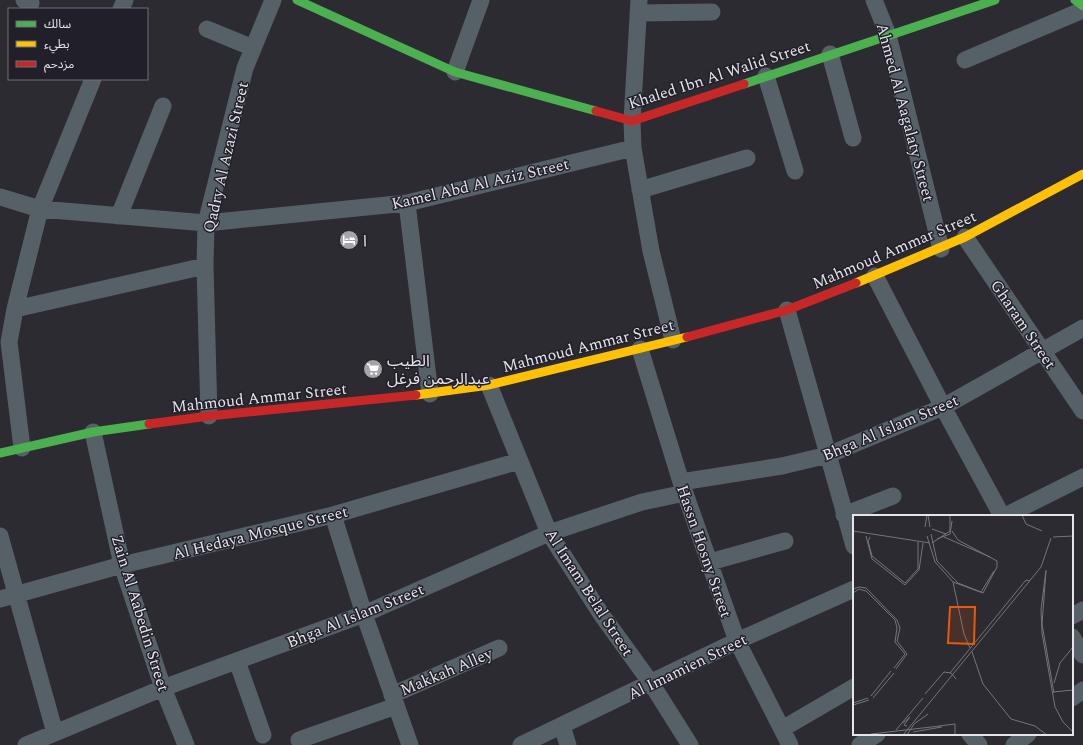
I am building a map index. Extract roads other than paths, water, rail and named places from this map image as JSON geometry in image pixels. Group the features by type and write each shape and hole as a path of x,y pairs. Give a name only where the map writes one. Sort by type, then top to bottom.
{"street":[{"name":"Qadry Al Azazi Street","path":"209,416 205,266 206,223 245,68 273,0"},
{"name":"Khaled Ibn Al Walid Street","path":"297,0 455,72 632,121 995,0"},
{"path":"455,72 481,0"},
{"name":"Ahmed Al Aagalaty Street","path":"874,0 888,35 941,249"},
{"path":"1075,0 1083,6"},
{"path":"673,340 651,251 633,148 632,121 638,6 712,12"},
{"path":"964,60 1083,10"},
{"path":"207,29 253,48"},
{"path":"830,54 853,138"},
{"path":"766,76 795,171"},
{"path":"22,448 5,342 15,309 40,209 93,80"},
{"path":"119,216 163,106"},
{"name":"Kamel Abd Al Aziz Street","path":"0,197 40,209 206,223 407,202 633,148"},
{"path":"640,190 747,158"},
{"name":"Mahmoud Ammar Street","path":"0,453 93,432 209,416 430,394 489,385 640,349 787,310 875,276 941,249 1083,174"},
{"path":"407,202 430,394"},
{"name":"Gharam Street","path":"965,237 1083,411"},
{"path":"15,309 205,266"},
{"path":"875,276 943,407 1003,515"},
{"path":"787,310 853,543"},
{"name":"Bhga Al Islam Street","path":"33,744 55,733 163,688 364,614 549,533 683,488 828,455 943,407 1083,328"},
{"name":"Hassn Hosny Street","path":"640,349 683,488 737,641 790,745"},
{"name":"Al Imam Belal Street","path":"489,385 549,533 601,614 651,683 690,745"},
{"name":"Zain Al Aabedin Street","path":"93,432 122,565 163,688 186,745"},
{"name":"Al Hedaya Mosque Street","path":"8,596 122,565 333,515 519,461"},
{"path":"1006,515 1083,477"},
{"path":"844,515 893,496"},
{"path":"333,515 364,614 410,745"},
{"path":"0,536 8,596 55,733"},
{"path":"710,562 785,541"},
{"name":"Al Imamien Street","path":"521,745 737,641 853,589"},
{"path":"1073,615 1083,610"},
{"path":"1073,639 1083,655"},
{"name":"Makkah Alley","path":"299,740 394,700 500,648"},
{"path":"237,660 263,735"},
{"path":"782,729 853,688"},
{"path":"1073,697 1083,690"},
{"path":"562,726 568,745"},
{"path":"860,745 875,735"},
{"path":"971,735 979,745"},
{"path":"1014,745 1027,735"}],"place":[{"name":"ا","path":"349,240"},
{"name":"الطيب عبدالرحمن فرغل","path":"373,369"}]}
